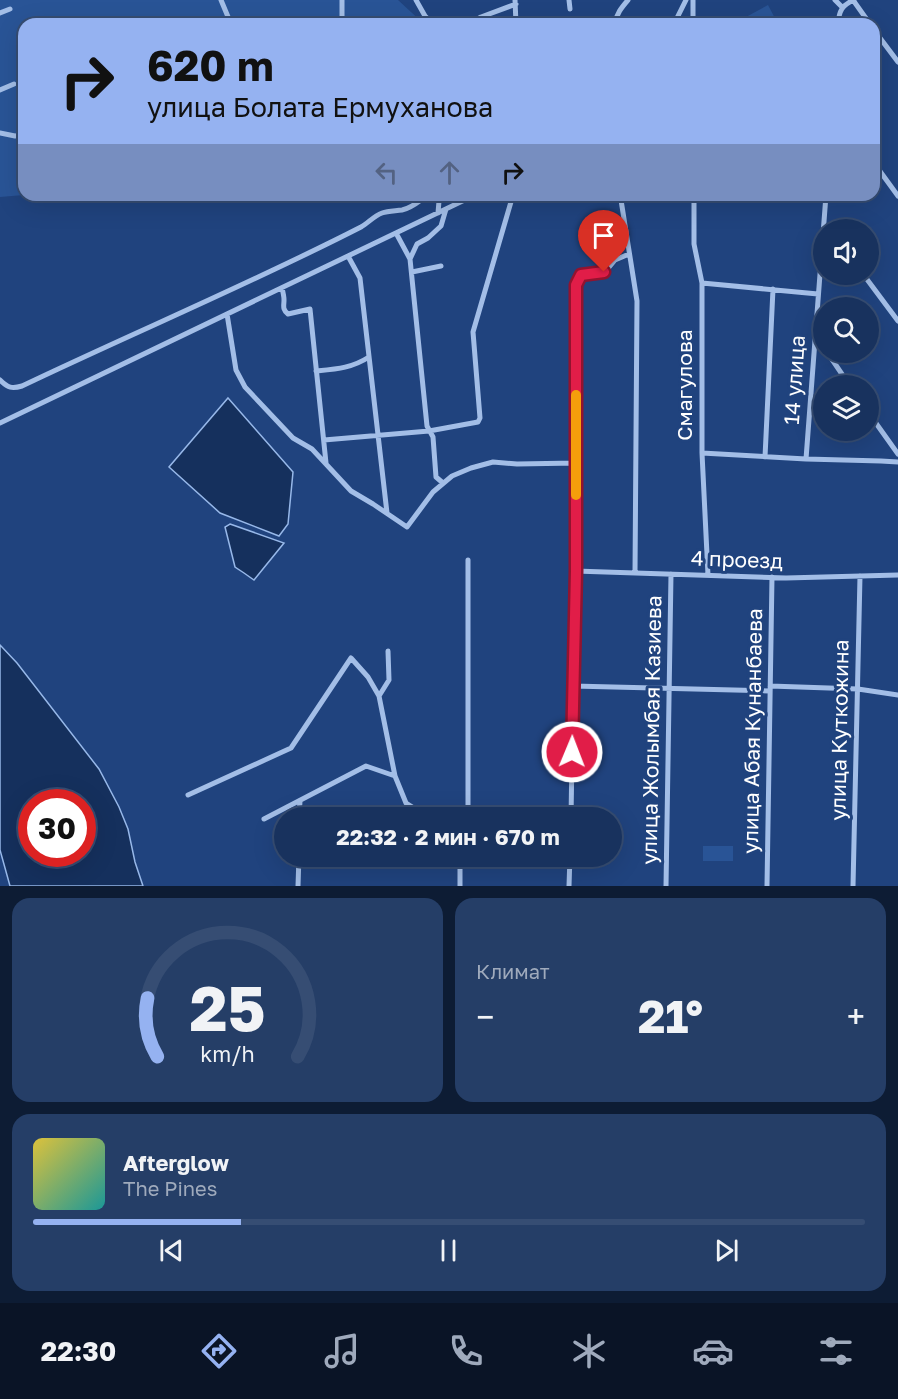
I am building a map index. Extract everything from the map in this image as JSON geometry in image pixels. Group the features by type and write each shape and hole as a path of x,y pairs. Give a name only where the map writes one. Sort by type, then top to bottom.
{"street":[{"path":"221,0 228,18"},
{"path":"342,0 342,18"},
{"path":"416,0 427,18"},
{"path":"569,0 570,9"},
{"path":"616,18 628,0"},
{"path":"677,18 687,0"},
{"path":"693,0 693,18"},
{"path":"835,0 842,7"},
{"path":"838,18 842,7 853,0 866,18"},
{"path":"479,18 515,2 516,18"},
{"path":"0,13 10,9"},
{"path":"880,38 898,62"},
{"path":"0,90 14,84"},
{"path":"0,133 18,136"},
{"path":"880,171 898,196"},
{"path":"0,380 9,388 22,386 287,264 371,222 378,215 410,207 419,201"},
{"path":"438,213 439,201"},
{"path":"0,423 463,201"},
{"path":"324,440 429,431 478,422 480,418 477,363 473,332 511,201"},
{"name":"улица Жолымбая Казиева","path":"620,201 637,301 635,573"},
{"name":"Смагулова","path":"694,201 693,244 702,283 702,453 708,575"},
{"name":"14 улица","path":"826,201 826,219"},
{"path":"410,259 417,244 441,226 446,209"},
{"path":"396,233 410,259 427,426 433,437 436,477 443,483"},
{"path":"571,807 576,571 576,285 581,275 604,272 615,260 629,254"},
{"path":"348,256 360,278 387,513"},
{"path":"412,272 441,266"},
{"path":"702,283 818,294"},
{"name":"14 улица","path":"818,297 819,285"},
{"path":"871,285 898,321"},
{"path":"282,288 285,312 288,314 310,309 326,465"},
{"path":"765,457 773,289"},
{"path":"891,311 898,306"},
{"path":"226,315 236,370 245,387 293,438 312,449 351,491 407,527 433,492 452,476 471,468 493,462 576,463"},
{"path":"316,371 358,365 369,357"},
{"name":"14 улица","path":"806,459 813,363"},
{"path":"879,427 898,454"},
{"path":"702,453 898,462"},
{"path":"468,560 468,807"},
{"name":"4 проезд","path":"576,571 772,577 898,575"},
{"name":"улица Жолымбая Казиева","path":"666,886 671,574"},
{"name":"улица Куткожина","path":"853,886 860,576"},
{"name":"улица Абая Кунанбаева","path":"767,886 772,577"},
{"path":"379,696 388,680 388,651"},
{"path":"188,795 291,748 351,658 368,677 379,696 396,776 406,802 413,807"},
{"path":"573,686 858,689 898,695"},
{"path":"264,819 366,766 396,776"},
{"path":"300,801 300,807"},
{"path":"298,886 299,867"},
{"path":"460,867 460,886"},
{"path":"569,886 570,867"}],"shaded area":[{"path":"0,0 398,0 418,18 18,18 18,196 0,197"},
{"path":"768,5 775,18 744,18"},
{"path":"228,398 293,472 288,524 279,536 220,513 169,467"},
{"path":"230,524 284,543 254,580 235,567 225,527"},
{"path":"0,645 17,663 99,769 128,829 143,886 10,886 0,850"},
{"path":"703,846 733,846 733,861 703,861"}],"slow traffic":[{"path":"576,395 576,495"}],"route":[{"path":"572,752 576,571 576,285 581,275 604,272"}]}
